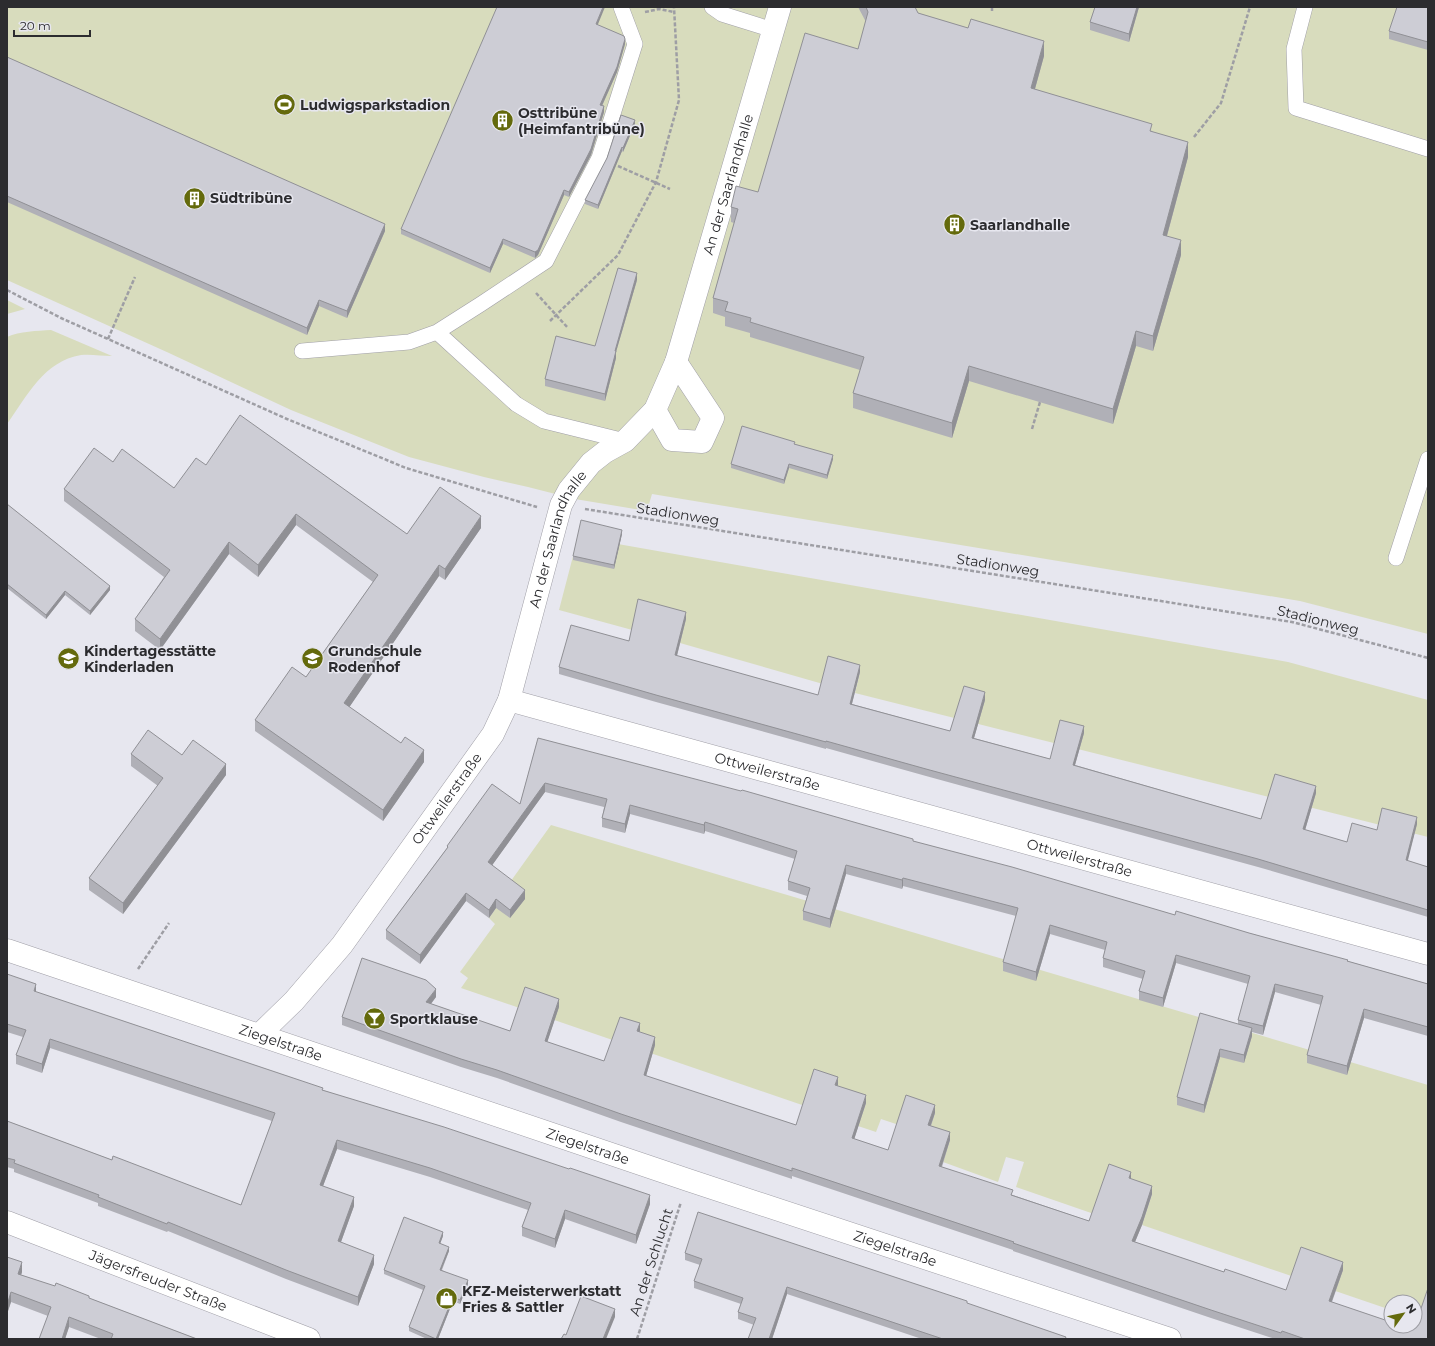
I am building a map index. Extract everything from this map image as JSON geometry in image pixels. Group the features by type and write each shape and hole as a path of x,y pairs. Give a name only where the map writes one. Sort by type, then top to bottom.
{"street":[{"name":"An der Saarlandhalle","path":"509,700 560,509 569,490 592,463 605,452 625,441 655,410 676,362 780,7"},
{"path":"655,410 672,440 702,442 713,418 676,362"},
{"name":"Ottweilerstraße","path":"260,1034 294,1001 342,945 493,734 509,700 1428,954"},
{"name":"Ziegelstraße","path":"7,950 260,1034 688,1180 1170,1339"},
{"name":"Jägersfreuder Straße","path":"7,1222 309,1339"}],"lane":[{"path":"302,351 409,342 437,332 546,260 600,158 635,44 621,7"},
{"path":"712,7 722,14 773,30"},
{"path":"1305,7 1294,49 1296,108 1428,149"},
{"path":"437,332 516,404 544,421 625,441"},
{"path":"1396,558 1428,459"}],"path":[{"path":"550,321 618,255 656,182 679,100 674,7"},
{"path":"1194,137 1221,104 1250,7"},
{"path":"641,13 659,9 674,12"},
{"path":"612,164 670,189"},
{"path":"108,339 135,277"},
{"name":"Stadionweg","path":"7,290 61,318 287,419 406,468 560,509 1292,622 1428,658"},
{"path":"535,292 568,328"},
{"path":"1032,429 1040,402"},
{"path":"124,989 169,923"},
{"name":"An der Schlucht","path":"637,1339 682,1200"}],"green space":[{"path":"7,7 1428,7 1428,634 1300,601 652,494 647,511 575,499 409,457 291,410 7,280"},
{"path":"7,300 25,309 7,314"},
{"path":"51,330 112,356 81,355 57,364 29,391 7,424 7,337 23,332"},
{"path":"578,537 1288,662 1428,700 1428,837 855,693 860,672 823,684 559,610"},
{"path":"551,825 1428,1085 1428,1323 1423,1321 1423,1294 1383,1294 1383,1307 1142,1225 1152,1194 1094,1214 1016,1187 1024,1162 1006,1157 998,1182 943,1162 950,1140 928,1133 935,1113 899,1125 881,1119 876,1132 858,1126 866,1103 835,1093 837,1085 805,1106 461,988 468,978 460,972 495,924 489,918 508,885"}],"building":[{"name":"Osttribüne (Heimfantribüne)","path":"497,7 603,7 596,24 624,36 625,39 617,67 600,105 604,106 591,149 569,192 564,190 538,250 535,252 503,239 490,268 401,229"},
{"name":"Saarlandhalle","path":"866,7 915,7 918,13 968,28 971,19 1044,41 1031,88 1152,124 1150,131 1188,142 1163,235 1181,240 1153,336 1136,331 1113,409 969,366 952,423 853,393 864,357 750,322 751,318 725,311 728,302 713,298 738,209 731,207 736,186 758,192 805,33 858,49 868,12"},
{"path":"1095,7 1137,7 1129,34 1090,22"},
{"path":"1397,7 1428,7 1428,42 1389,31"},
{"name":"Südtribüne","path":"7,57 385,224 347,311 319,300 307,328 7,196"},
{"path":"621,115 635,120 598,205 585,200 607,158"},
{"path":"618,268 637,273 615,351 605,394 545,379 556,336 595,346"},
{"path":"240,415 407,534 440,487 481,516 445,569 439,565 344,703 401,743 405,737 424,750 383,810 255,720 292,667 306,677 378,575 296,514 258,565 229,542 160,639 135,619 170,570 64,489 94,448 113,462 122,449 174,488 196,458 206,465"},
{"path":"742,426 795,442 794,444 833,455 827,475 789,464 784,480 731,464"},
{"path":"7,504 110,586 90,611 65,591 46,615 7,584"},
{"path":"581,520 622,530 614,565 573,556"},
{"path":"638,599 686,612 675,655 818,695 828,656 860,665 850,704 950,731 964,686 985,692 972,738 1050,759 1060,720 1084,726 1073,765 1261,819 1275,774 1316,786 1303,829 1347,842 1352,823 1377,830 1382,808 1417,817 1406,860 1428,867 1428,910 1258,859 826,742 559,667 571,625 629,641"},
{"path":"148,730 182,755 193,740 226,764 123,903 89,878 163,778 131,754"},
{"path":"538,738 741,791 742,790 913,839 913,841 1012,867 1175,915 1176,911 1428,984 1428,1027 1364,1009 1347,1066 1307,1055 1323,996 1275,984 1263,1026 1238,1020 1250,976 1176,955 1163,998 1139,991 1145,971 1103,958 1107,942 1050,925 1036,972 1003,962 1018,908 903,878 902,880 846,865 830,919 803,911 810,888 788,881 797,851 705,822 704,825 630,805 625,824 602,818 607,799 545,783 488,862 525,890 510,910 496,899 489,910 466,893 420,955 386,930 448,847 447,846 492,784 520,804"},
{"path":"362,958 426,980 436,989 426,1002 510,1031 525,987 559,999 545,1041 604,1061 620,1017 640,1023 637,1031 655,1037 644,1075 796,1125 814,1069 838,1077 835,1085 866,1095 852,1138 888,1150 906,1095 935,1105 928,1125 950,1132 939,1166 1013,1190 1011,1195 1089,1221 1109,1164 1131,1172 1129,1178 1152,1186 1132,1241 1224,1272 1225,1269 1286,1290 1301,1247 1343,1262 1329,1301 1383,1319 1383,1334 1423,1334 1423,1303 1428,1288 1428,1339 1305,1339 1282,1331 1281,1333 792,1168 792,1171 621,1114 342,1017"},
{"path":"7,974 36,984 34,991 323,1088 322,1090 444,1127 650,1195 636,1235 565,1210 555,1239 522,1227 531,1203 430,1168 337,1140 320,1185 354,1197 338,1241 374,1255 358,1297 286,1270 168,1222 167,1224 98,1197 99,1195 14,1163 15,1160 7,1158 7,1121 112,1160 113,1156 241,1205 275,1113 50,1039 42,1064 16,1055 26,1030 7,1024"},
{"path":"1200,1013 1252,1028 1244,1055 1220,1049 1204,1105 1177,1097"},
{"path":"698,1212 967,1301 967,1303 1066,1337 1065,1339 943,1339 787,1287 769,1339 748,1339 756,1318 738,1312 743,1298 694,1281 702,1259 685,1253"},
{"path":"404,1217 443,1232 439,1243 449,1247 440,1270 468,1280 460,1300 453,1297 436,1339 409,1327 425,1286 384,1270"},
{"path":"7,1257 22,1262 18,1274 55,1286 56,1283 89,1296 89,1298 197,1339 111,1339 113,1334 69,1317 62,1339 39,1339 51,1307 11,1292 7,1305"},
{"path":"581,1296 615,1309 603,1339 561,1339 564,1334 566,1335"}],"place":[{"name":"Ludwigsparkstadion","path":"285,105"},
{"name":"Osttribüne (Heimfantribüne)","path":"503,121"},
{"name":"Südtribüne","path":"195,198"},
{"name":"Saarlandhalle","path":"955,225"},
{"name":"Kindertagesstätte Kinderladen","path":"69,659"},
{"name":"Grundschule Rodenhof","path":"313,659"},
{"name":"Sportklause","path":"374,1019"},
{"name":"KFZ-Meisterwerkstatt Fries & Sattler","path":"447,1299"}]}
